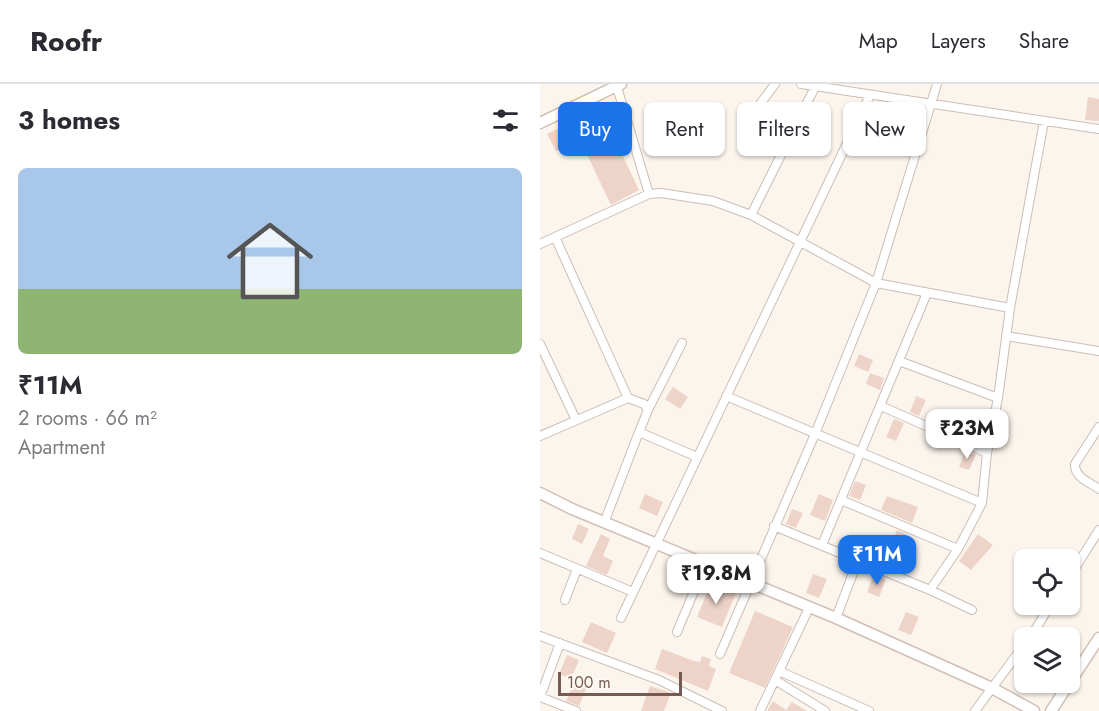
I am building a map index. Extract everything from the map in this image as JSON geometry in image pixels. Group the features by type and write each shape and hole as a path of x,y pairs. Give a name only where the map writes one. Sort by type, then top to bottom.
{"street":[{"path":"762,102 775,84"},
{"path":"801,84 1099,129"},
{"path":"720,654 815,434 876,283 938,84"},
{"path":"540,123 619,86 649,194"},
{"path":"751,214 815,87"},
{"path":"621,618 870,95"},
{"path":"930,590 958,549 982,503 987,453 998,398 1010,308 1044,121"},
{"path":"540,244 649,194 661,193 713,201 751,214 876,283 1010,308"},
{"path":"555,237 628,398"},
{"path":"822,544 927,293"},
{"path":"1006,336 1099,351"},
{"path":"604,522 648,410 682,343"},
{"path":"540,344 576,420"},
{"path":"899,361 998,398"},
{"path":"726,396 982,503"},
{"path":"540,436 628,398 644,404 648,410"},
{"path":"881,406 987,453"},
{"path":"1099,427 1075,464 1075,470 1077,475 1099,489"},
{"path":"639,432 697,457"},
{"path":"540,493 655,544 836,618 992,688 1034,711"},
{"path":"841,500 958,549"},
{"path":"774,526 822,544 972,610"},
{"path":"1080,560 1099,530"},
{"path":"540,553 633,592"},
{"path":"836,618 858,560"},
{"path":"677,632 705,565"},
{"path":"565,600 577,569"},
{"path":"760,711 809,608"},
{"path":"540,636 659,680 722,711"},
{"path":"1051,711 1099,638"},
{"path":"560,643 540,697 576,711"},
{"path":"975,711 1014,658"},
{"path":"779,671 869,711"},
{"path":"775,680 825,711"}],"building":[{"path":"1088,97 1099,99 1099,121 1085,120"},
{"path":"558,128 558,150 556,151 547,134"},
{"path":"588,156 623,156 639,190 611,205"},
{"path":"859,354 873,360 868,372 854,366"},
{"path":"870,373 884,378 880,390 866,384"},
{"path":"673,387 688,397 680,409 665,399"},
{"path":"916,396 926,400 919,416 910,412"},
{"path":"894,419 904,423 896,441 886,437"},
{"path":"966,450 976,455 969,470 959,467"},
{"path":"855,481 866,485 860,500 849,496"},
{"path":"645,494 663,502 657,516 639,508"},
{"path":"819,494 833,500 825,521 810,515"},
{"path":"887,496 918,507 912,523 881,510"},
{"path":"792,509 803,513 796,528 786,524"},
{"path":"578,524 589,529 582,544 572,539"},
{"path":"897,530 906,534 899,552 890,549"},
{"path":"601,534 610,539 603,556 613,561 607,575 586,566"},
{"path":"978,534 993,545 971,570 959,561"},
{"path":"813,574 827,579 819,598 806,593"},
{"path":"874,575 886,579 879,597 867,592"},
{"path":"711,583 736,593 722,627 697,617"},
{"path":"755,611 793,627 765,688 729,673"},
{"path":"906,612 919,617 911,635 898,630"},
{"path":"591,622 616,633 607,653 582,642"},
{"path":"662,649 694,661 700,662 702,656 711,659 709,666 716,669 708,691 655,669"},
{"path":"567,655 579,660 571,679 559,674"},
{"path":"574,683 586,689 579,706 566,701"},
{"path":"650,686 671,693 664,711 641,711"},
{"path":"773,701 786,710 792,702 807,711 767,711"}]}
